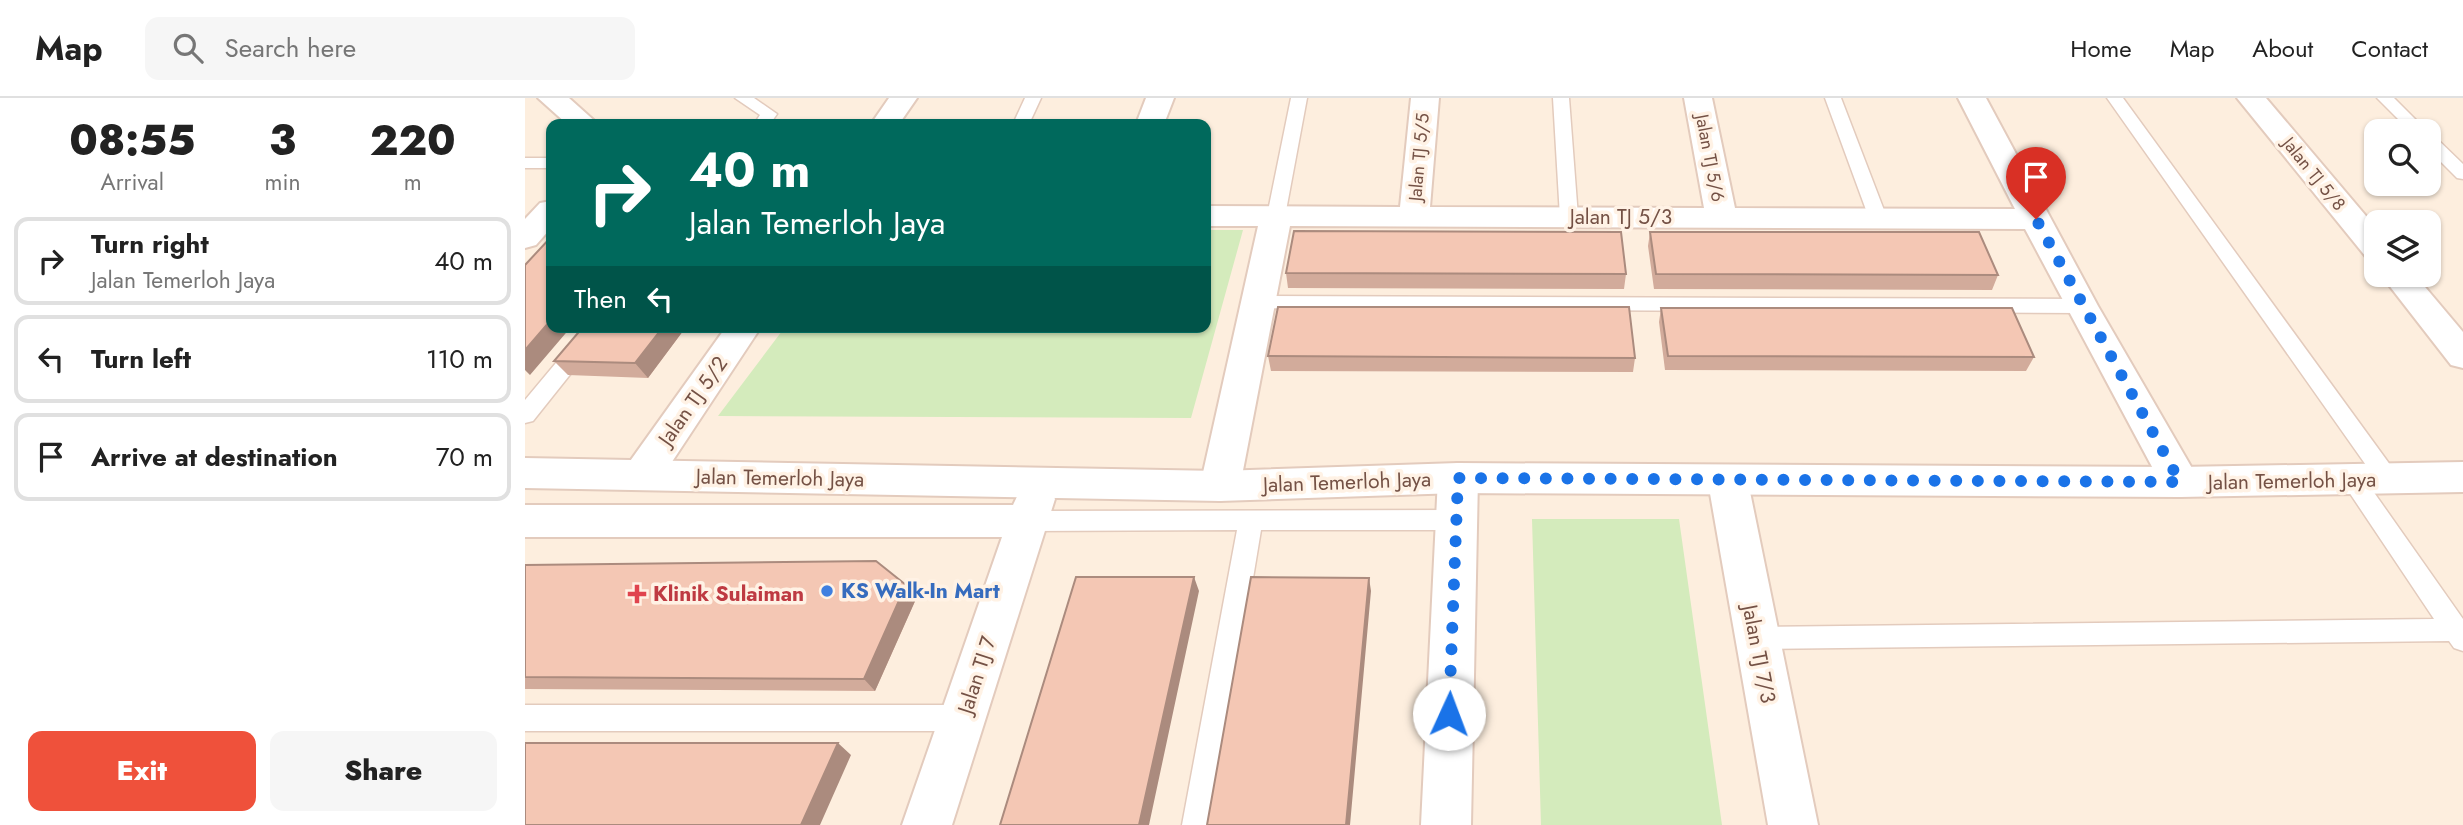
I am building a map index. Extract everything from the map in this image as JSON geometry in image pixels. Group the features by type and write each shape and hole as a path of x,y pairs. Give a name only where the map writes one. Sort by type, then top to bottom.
{"street":[{"path":"552,98 578,119"},
{"path":"888,119 903,98"},
{"path":"1152,119 1160,98"},
{"name":"Jalan TJ 5/5","path":"1414,217 1425,98"},
{"name":"Jalan TJ 5/6","path":"1698,98 1721,218"},
{"path":"1972,98 2081,306 2180,482"},
{"name":"Jalan TJ 5/8","path":"2251,98 2364,234"},
{"path":"525,238 546,215"},
{"name":"Jalan TJ 5/3","path":"1211,216 2036,219"},
{"path":"1220,486 1276,216"},
{"path":"2406,287 2463,356"},
{"name":"Jalan TJ 5/2","path":"642,475 740,333"},
{"name":"Jalan Temerloh Jaya","path":"525,473 642,475 1034,502 1220,486 1457,499 1728,482 2180,482 2463,477"},
{"name":"Jalan TJ 7/3","path":"1728,482 1793,825"},
{"path":"1446,825 1457,499"},
{"path":"525,521 1034,502"},
{"name":"Jalan TJ 7","path":"927,825 1034,502"}],"lane":[{"path":"743,98 769,114 766,119"},
{"path":"1023,119 1033,98"},
{"path":"1276,216 1299,98"},
{"path":"1561,98 1569,217"},
{"path":"1833,98 1878,218"},
{"path":"1756,638 2461,634 2371,480 2115,98"},
{"path":"2385,98 2407,119"},
{"path":"2441,153 2463,174"},
{"path":"525,163 546,163"},
{"path":"1256,303 2081,306"},
{"path":"525,415 594,333"},
{"path":"1034,502 1251,520 1457,499"},
{"path":"1197,825 1251,520"},
{"path":"525,718 963,718"}],"green space":[{"path":"1211,230 1243,230 1191,418 718,416 780,333 1211,333"},
{"path":"1532,519 1679,519 1722,825 1541,825"}],"building":[{"path":"1294,231 1621,232 1626,274 1286,273"},
{"path":"1650,232 1979,232 1998,275 1656,274"},
{"path":"546,242 546,326 525,350 525,265"},
{"path":"1278,307 1629,307 1635,358 1268,356"},
{"path":"1661,308 2012,308 2034,357 1668,356"},
{"path":"578,333 658,333 635,363 554,361"},
{"path":"876,561 906,585 864,679 525,677 525,565"},
{"path":"1076,577 1194,577 1139,825 1000,825"},
{"path":"1251,577 1369,578 1346,825 1207,825"},
{"path":"525,743 838,743 801,825 525,825"}],"place":[{"name":"KS Walk-In Mart","path":"827,591"},
{"name":"Klinik Sulaiman","path":"637,594"}],"route":[{"path":"1449,714 1458,478 1728,482 2180,482 2081,306 2036,219"}]}
